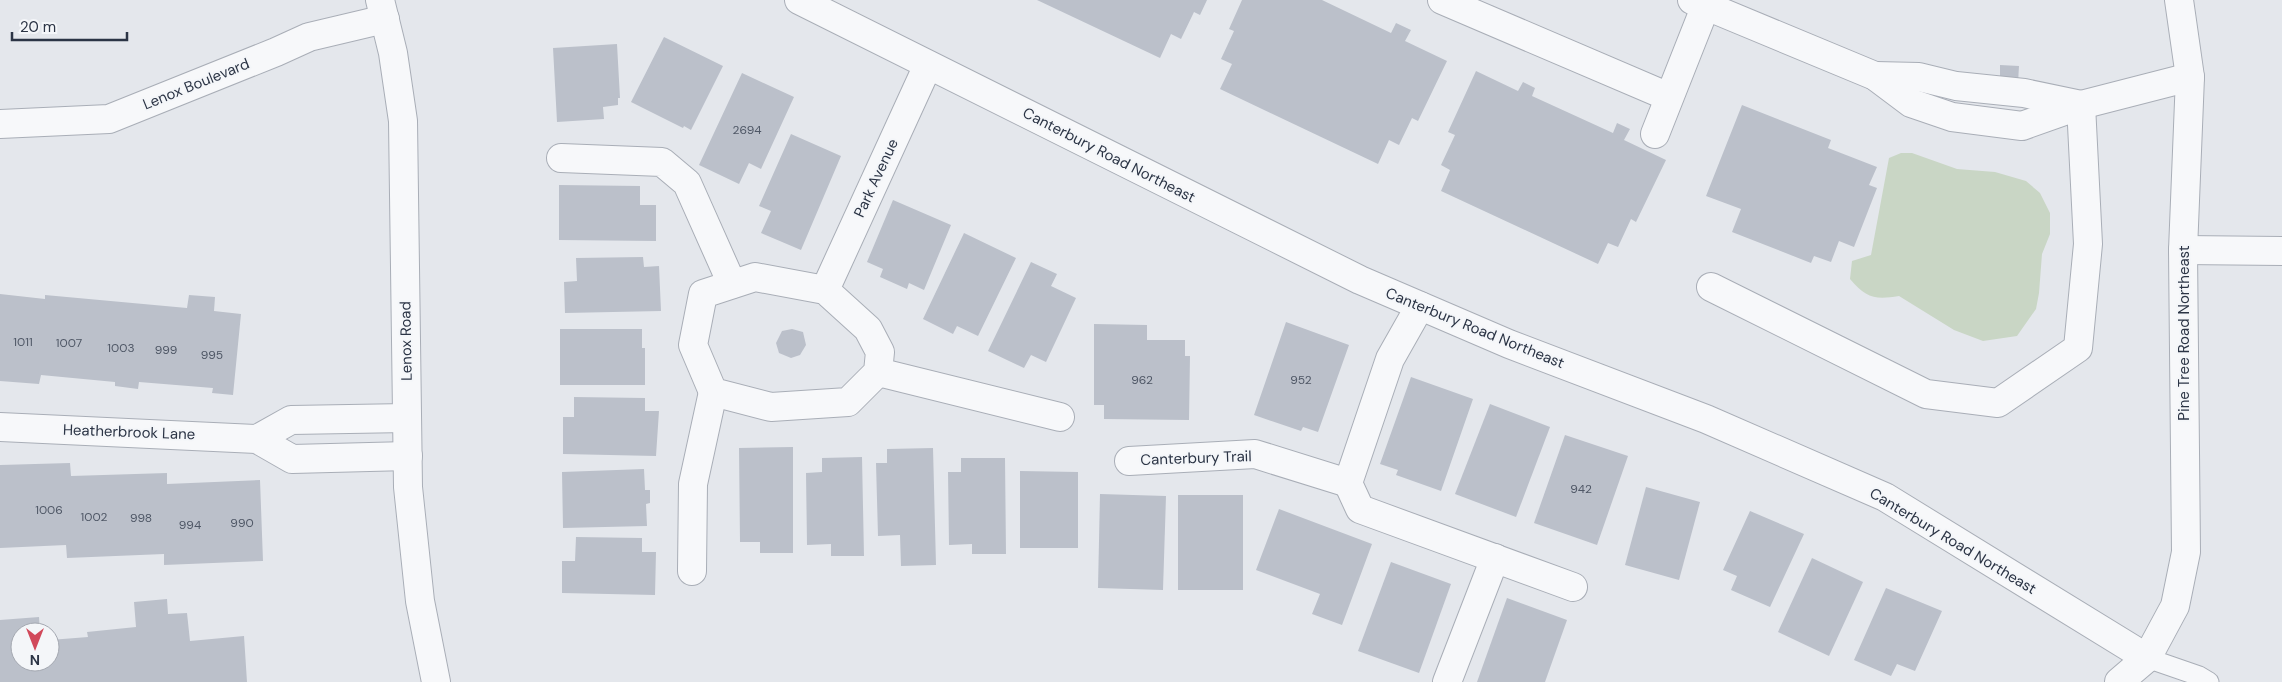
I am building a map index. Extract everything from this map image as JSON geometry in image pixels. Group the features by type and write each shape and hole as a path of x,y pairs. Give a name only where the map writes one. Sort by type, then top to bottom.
{"street":[{"name":"Canterbury Road Northeast","path":"799,0 1360,280 1509,344 1706,419 1885,497 2147,658"},
{"path":"1442,0 1670,97"},
{"name":"Pine Tree Road Northeast","path":"2147,658 2175,606 2186,552 2183,250 2190,77 2179,0"},
{"path":"1655,134 1670,97 1699,3 1875,76 1911,103 1952,117 2022,126 2081,105 2190,77"},
{"name":"Lenox Boulevard","path":"0,124 109,120 276,52 309,36 383,9"},
{"name":"Lenox Road","path":"383,9 394,53 402,121 408,488 420,601 436,682"},
{"name":"Park Avenue","path":"825,290 928,65"},
{"path":"1875,76 1919,77 1962,86 2024,93 2081,105"},
{"path":"1952,117 1962,86"},
{"path":"1711,287 1926,394 1998,403 2078,348 2088,244 2081,105"},
{"path":"561,158 662,162 687,183 732,284"},
{"path":"2183,250 2282,251"},
{"path":"692,571 693,484 713,392 693,345 703,294 755,277 825,290 868,329 880,352 878,372 848,402 771,407 713,392"},
{"path":"1420,306 1390,359 1348,483 1360,508 1573,587"},
{"path":"878,372 1060,417"},
{"path":"257,439 291,420 407,418"},
{"name":"Heatherbrook Lane","path":"0,427 257,439 292,459 408,456"},
{"name":"Canterbury Trail","path":"1129,461 1255,454 1348,483"},
{"path":"1446,682 1495,558"},
{"path":"2119,682 2147,658"}],"lane":[{"path":"2147,658 2199,676 2209,682"}],"green space":[{"path":"1901,153 1912,153 1957,169 1995,172 2026,181 2040,193 2050,213 2050,234 2042,254 2036,309 2017,336 1983,341 1954,330 1899,296 1883,298 1866,294 1850,279 1852,261 1871,255 1889,158"}],"building":[{"path":"1037,0 1207,0 1200,15 1194,12 1181,39 1171,34 1160,58"},
{"path":"1242,0 1322,0 1391,33 1396,23 1411,30 1405,41 1447,61 1418,121 1412,118 1399,145 1389,140 1378,164 1220,89 1232,64 1221,59 1234,31 1229,29"},
{"path":"664,37 723,66 691,130 684,126 683,128 631,102"},
{"path":"617,44 620,98 618,98 618,105 603,107 604,119 557,122 553,48"},
{"path":"2000,65 2019,66 2018,83 2000,82"},
{"path":"1476,71 1518,91 1523,82 1535,88 1532,96 1613,133 1617,123 1630,129 1624,140 1666,160 1636,222 1631,219 1618,247 1608,243 1598,264 1441,191 1450,170 1441,165 1455,135 1448,132"},
{"path":"742,73 794,97 761,169 749,163 739,184 699,165"},
{"path":"1742,105 1831,140 1828,148 1877,167 1869,185 1877,188 1854,247 1839,241 1831,262 1814,256 1811,263 1732,232 1741,209 1706,196"},
{"path":"791,134 841,156 801,250 761,233 771,211 759,206"},
{"path":"559,185 640,186 640,205 656,205 656,241 559,240"},
{"path":"893,200 951,225 924,290 909,283 907,289 880,277 883,269 867,262"},
{"path":"964,233 1016,258 978,336 957,326 953,334 923,319"},
{"path":"643,257 644,267 659,266 661,311 565,313 564,282 577,281 576,258"},
{"path":"1031,262 1057,274 1051,286 1076,298 1046,362 1031,355 1024,368 988,351"},
{"path":"0,294 45,299 45,295 187,308 189,295 215,297 214,311 241,314 233,395 212,393 213,388 139,382 138,389 115,386 115,382 41,375 39,384 0,381"},
{"path":"1286,322 1349,345 1318,432 1303,427 1301,431 1254,415"},
{"path":"1094,324 1147,325 1147,340 1185,340 1185,356 1190,356 1189,420 1104,419 1104,405 1094,405"},
{"path":"560,329 642,329 642,348 645,348 645,385 560,385"},
{"path":"792,329 803,332 806,345 800,355 791,358 779,353 776,343 782,331"},
{"path":"1411,377 1473,399 1441,491 1396,475 1398,470 1380,464"},
{"path":"574,397 645,398 645,411 659,411 656,456 563,454 563,417 574,417"},
{"path":"1490,404 1550,427 1516,517 1455,494"},
{"path":"1565,435 1628,456 1597,545 1534,523"},
{"path":"793,447 793,553 760,553 760,542 740,542 739,448"},
{"path":"933,448 936,565 901,566 900,535 878,536 876,463 887,463 887,449"},
{"path":"862,457 864,556 831,556 831,544 807,545 806,473 822,472 822,458"},
{"path":"961,458 1005,458 1006,554 972,554 972,544 949,545 948,472 961,472"},
{"path":"70,463 71,476 167,473 167,484 260,480 263,561 164,565 164,554 67,558 66,545 0,548 0,465"},
{"path":"644,469 645,490 650,490 650,503 646,504 647,526 563,528 562,472"},
{"path":"1020,471 1078,472 1078,548 1020,548"},
{"path":"1646,487 1700,502 1679,580 1625,565"},
{"path":"1100,494 1166,496 1163,590 1098,588"},
{"path":"1178,495 1243,495 1243,590 1178,590"},
{"path":"1279,509 1372,544 1342,625 1312,614 1320,594 1256,570"},
{"path":"1750,511 1804,534 1770,607 1731,590 1737,576 1723,570"},
{"path":"576,537 642,538 642,552 656,552 655,595 562,593 562,561 575,561"},
{"path":"1812,558 1863,582 1829,656 1778,632"},
{"path":"1391,562 1451,584 1419,673 1358,651"},
{"path":"1886,588 1942,611 1915,671 1897,664 1891,676 1854,660"},
{"path":"1507,598 1567,620 1545,682 1477,682"},
{"path":"167,599 168,614 187,613 190,641 244,636 247,682 0,682 0,620 39,617 39,622 10,622 10,672 60,672 60,639 88,637 87,632 136,627 134,602"}]}
